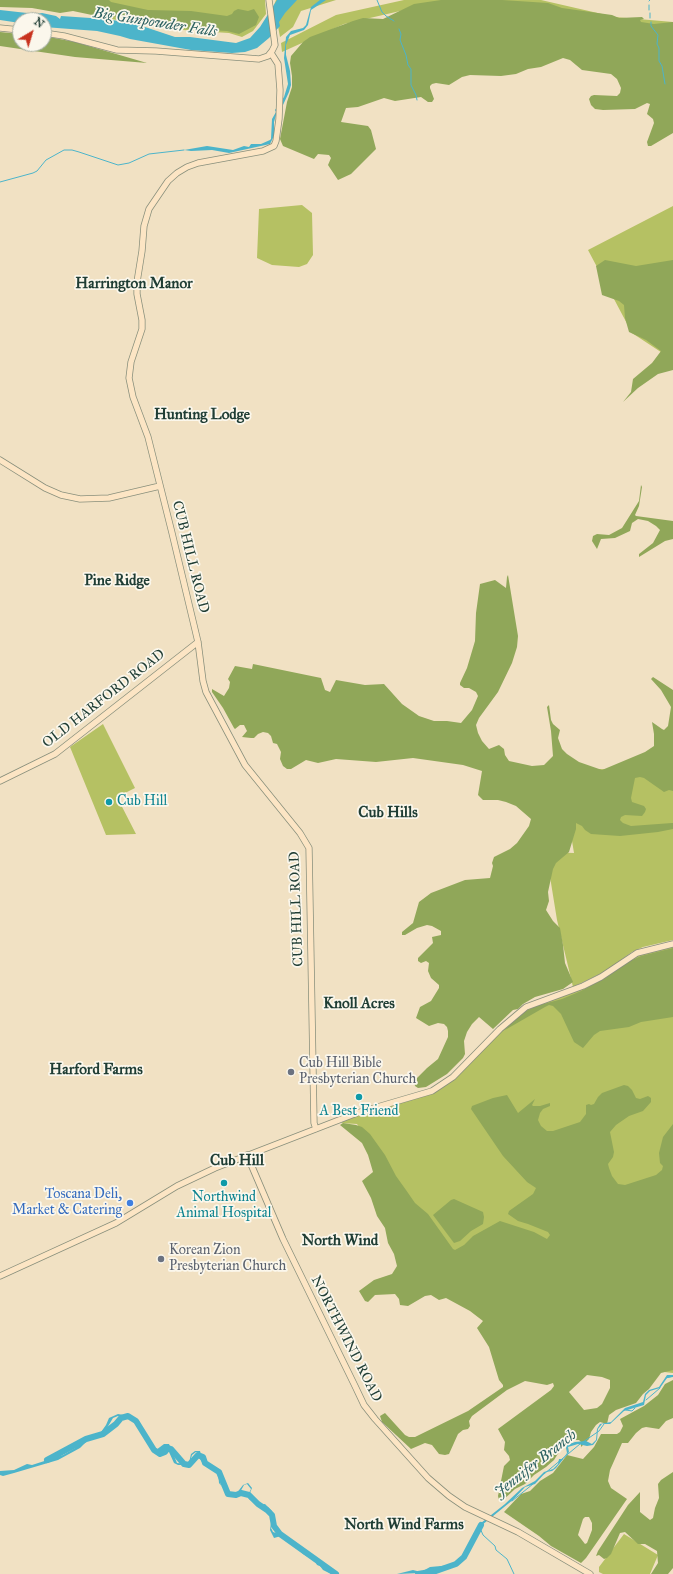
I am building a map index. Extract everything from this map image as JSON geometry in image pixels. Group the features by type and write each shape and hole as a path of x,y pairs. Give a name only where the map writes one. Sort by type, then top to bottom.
{"street":[{"path":"269,1 279,68"},
{"path":"0,28 12,29"},
{"path":"52,34 117,50 156,51 259,59 273,62 279,68"},
{"path":"259,59 266,57 270,53 274,42"},
{"name":"CUB HILL ROAD","path":"270,53 277,62 279,68 280,106 276,141 269,149 198,164 182,170 172,177 161,190 149,209 145,220 137,288 142,329 131,362 129,378 133,397 148,437 198,642 202,676 206,692 239,755 249,770 300,833 309,848 314,1123 316,1129"},
{"path":"0,460 45,488 61,495 80,499 109,498 160,486"},
{"name":"OLD HARFORD ROAD","path":"0,780 55,754 198,642"},
{"path":"0,1276 110,1226 177,1186 201,1175 248,1155 357,1113 425,1094 436,1089 453,1077 500,1029 526,1007 583,986 601,977 637,954 673,944"},
{"name":"NORTHWIND ROAD","path":"248,1155 283,1239 355,1386 368,1410 383,1429 438,1487 456,1501 526,1537 590,1574"}],"green space":[{"path":"0,0 109,0 111,2 148,10 191,11 227,16 238,9 248,11 254,9 259,17 256,25 239,34 227,31 189,29 161,24 150,27 136,19 102,14 92,15 73,11 60,13 32,8 0,7"},
{"path":"59,0 265,0 266,14 253,31 242,37 229,33 183,30 99,17"},
{"path":"276,0 336,0 301,11 293,27 280,37 274,5"},
{"path":"404,0 541,0 615,17 673,22 673,68 426,5 344,24 282,52 281,43 336,15"},
{"path":"441,0 502,0 548,3 562,8 612,15 619,18 642,17 644,19 640,20 641,22 654,24 673,22 673,133 651,146 648,146 647,142 654,123 653,119 647,114 650,104 647,103 635,109 595,109 591,105 589,99 591,96 617,96 620,93 621,88 617,79 611,74 582,70 570,60 563,58 541,67 528,69 516,74 501,76 470,75 462,77 449,85 436,83 432,84 430,88 434,99 432,102 428,102 421,97 395,101 384,98 358,107 346,108 341,122 368,126 371,130 376,149 351,174 338,180 328,165 331,158 329,155 318,154 314,159 283,146 280,139 287,102 292,87 290,63 291,56 303,42 310,37 353,21 363,18 383,19 414,4"},
{"path":"0,32 12,33 12,48 0,46"},
{"path":"52,38 75,42 147,63 75,57 41,52 52,52"},
{"path":"302,205 312,213 313,255 307,264 299,267 272,265 257,258 259,209"},
{"path":"673,206 673,360 632,333 588,250"},
{"path":"605,260 636,266 673,260 673,370 658,374 638,388 623,402 631,392 633,379 652,363 661,351 646,340 629,332 625,318 624,305 619,301 602,295 596,266"},
{"path":"641,485 639,506 635,515 673,521 673,539 665,541 639,557 639,554 653,543 660,530 648,521 638,519 632,523 630,531 615,538 601,539 597,549 592,541 593,536 597,534 609,535 622,528 639,501"},
{"path":"508,575 518,636 517,647 512,663 498,692 479,718 476,725 482,741 489,749 499,745 504,749 505,755 509,761 532,766 544,765 553,756 547,707 549,705 551,720 560,730 558,738 562,749 579,762 602,770 645,752 654,746 652,722 664,730 668,726 671,707 661,690 651,679 653,677 673,690 673,791 669,790 664,792 644,778 635,778 631,798 632,802 644,806 646,809 645,812 642,816 625,815 621,817 620,820 631,826 673,823 673,829 620,836 591,834 576,823 576,829 569,852 556,863 553,869 548,892 549,901 546,910 553,921 560,928 565,963 573,982 563,989 535,997 523,1004 518,1009 513,1010 493,1029 479,1017 467,1032 464,1041 465,1054 463,1058 447,1074 426,1087 418,1088 415,1086 414,1081 438,1059 448,1037 447,1027 444,1024 438,1023 429,1026 416,1018 420,1007 431,1001 439,988 439,985 431,978 428,971 429,963 426,961 421,963 418,961 418,958 433,943 432,937 441,935 441,931 427,925 417,928 405,935 402,935 402,932 413,923 419,902 431,893 465,880 490,878 494,857 510,849 517,843 529,826 531,819 516,806 506,802 498,800 483,800 478,795 482,771 463,765 413,758 376,762 336,759 318,763 306,760 291,769 287,769 283,766 280,759 281,752 277,744 273,743 271,736 268,733 263,732 254,738 242,737 247,731 244,725 240,725 235,729 234,728 212,692 212,689 224,696 229,688 230,682 228,679 235,666 252,669 253,664 321,678 325,690 330,692 336,680 365,685 384,684 402,704 419,716 434,721 461,723 472,710 478,696 476,692 469,688 464,688 460,685 460,683 467,668 475,641 476,613 480,584 495,580 506,588"},
{"path":"103,724 135,788 117,797 136,834 106,835 70,747"},
{"path":"560,768 673,771 673,940 643,947 632,952 606,971 573,987 557,920 546,852 574,853"},
{"path":"673,946 673,1373 584,1363 559,1381 394,1179 357,1124 341,1123 353,1116 439,1089 507,1025 529,1008 576,991 634,956"},
{"path":"673,948 673,1017 641,1022 629,1027 600,1031 594,1035 583,1048 574,1042 561,1014 553,1006 549,1005 505,1030 524,1012 536,1006 562,999 581,991 604,979 628,962 641,956"},
{"path":"624,1085 628,1086 632,1090 636,1098 640,1099 648,1096 651,1098 651,1102 643,1111 629,1116 616,1125 610,1132 614,1152 613,1157 608,1164 612,1176 618,1184 625,1185 656,1175 662,1170 663,1166 660,1163 659,1153 663,1137 673,1124 673,1370 661,1373 636,1403 616,1410 609,1415 607,1424 600,1422 596,1425 591,1432 589,1439 581,1447 581,1442 579,1440 572,1440 564,1444 554,1460 525,1484 515,1489 501,1502 498,1496 504,1466 510,1460 509,1456 504,1450 505,1442 498,1429 551,1390 554,1386 553,1383 547,1385 525,1381 507,1390 472,1416 469,1421 470,1426 468,1429 463,1430 458,1434 449,1454 445,1455 439,1454 432,1445 425,1443 411,1449 382,1422 380,1416 385,1413 405,1435 415,1437 468,1411 503,1387 503,1385 499,1380 489,1347 477,1328 483,1321 470,1311 446,1298 439,1300 431,1295 425,1296 408,1306 400,1305 399,1299 395,1294 375,1295 368,1302 365,1301 359,1291 374,1280 392,1274 397,1266 394,1254 388,1243 385,1228 377,1216 371,1198 362,1181 373,1172 368,1155 362,1143 340,1125 343,1123 356,1125 362,1127 370,1134 415,1203 428,1214 453,1249 455,1250 464,1245 473,1236 500,1221 534,1232 547,1239 550,1235 548,1232 518,1221 508,1214 509,1211 533,1194 536,1188 527,1182 503,1156 471,1109 472,1106 493,1098 507,1095 518,1113 535,1099 532,1105 533,1106 540,1106 550,1103 550,1106 543,1109 540,1113 538,1120 541,1126 547,1131 553,1131 580,1122 586,1114 586,1105 594,1104 602,1093","holes":["587,1375 602,1377 610,1380 610,1388 602,1404 597,1408 584,1410 569,1392"]},
{"path":"454,1199 483,1212 484,1217 483,1224 471,1231 460,1241 454,1243 433,1215"},
{"path":"673,1380 673,1418 666,1421 659,1429 646,1427 642,1428 628,1443 622,1443 610,1470 608,1481 611,1488 627,1499 581,1563 551,1546 504,1512 521,1494 530,1491 540,1481 553,1473 567,1455 583,1459 594,1447 601,1434 617,1434 620,1432 623,1426 620,1419 644,1406 658,1395 665,1384","holes":["585,1517 589,1517 592,1523 592,1530 587,1543 585,1544 578,1535 583,1519"]},
{"path":"673,1472 673,1568 668,1574 651,1574 658,1563 657,1551 645,1544 638,1544 625,1532 620,1533 611,1554 607,1558 604,1559 599,1555 596,1556 628,1505 640,1492 640,1512 650,1520 653,1518 659,1498 658,1484 661,1480"},
{"path":"624,1534 658,1555 650,1574 603,1574 599,1572 599,1567"}],"water":[{"path":"277,0 297,0 279,22 280,26 257,48 245,52 232,53 191,50 130,39 97,31 52,28 52,15 60,19 61,16 105,19 133,23 175,37 190,37 236,43 250,38 260,27"},
{"path":"320,0 326,0 311,10 308,25 304,30 290,35 286,45 286,55 290,71 291,85 283,105 278,108 274,122 274,136 270,144 229,153 212,150 184,150 207,146 233,150 244,146 249,147 251,144 261,144 271,139 272,119 276,112 275,110 284,97 288,84 284,58 286,37 291,31 303,28 306,25 311,7"},
{"path":"0,10 18,12 12,12 12,22 0,20"},
{"name":"Jennifer Branch","path":"667,1375 673,1375 673,1377 667,1378 660,1388 650,1391 646,1395 644,1405 624,1411 610,1424 602,1424 598,1429 597,1440 593,1445 587,1446 578,1444 568,1447 569,1452 556,1468 552,1471 546,1472 535,1484 525,1487 514,1499 482,1525 470,1543 466,1557 462,1561 448,1567 420,1573 397,1574 413,1570 421,1572 430,1567 452,1565 465,1556 469,1543 481,1523 522,1488 535,1481 544,1472 553,1469 558,1464 559,1459 563,1459 567,1453 567,1445 575,1442 586,1441 592,1444 596,1440 597,1429 600,1424 611,1422 625,1408 643,1402 645,1394 649,1390 659,1387"},
{"path":"118,1414 129,1416 139,1421 151,1447 154,1450 164,1444 169,1444 177,1463 189,1463 187,1465 178,1465 174,1463 169,1452 156,1452 151,1449 138,1422 126,1417 118,1416 113,1418 101,1434 90,1438 80,1448 58,1460 3,1476 0,1475 0,1471 14,1470 27,1464 32,1465 63,1455 75,1448 89,1436 101,1432 109,1418"},
{"path":"195,1451 200,1451 203,1462 218,1469 221,1485 219,1483 218,1472 202,1462 199,1458 199,1453 196,1452 192,1455 189,1463 191,1454"},
{"path":"248,1483 252,1488 249,1495 250,1499 259,1505 265,1504 272,1511 273,1518 271,1528 273,1532 288,1537 323,1566 339,1574 331,1574 323,1570 315,1561 303,1554 286,1537 281,1536 274,1538 270,1530 272,1516 271,1512 257,1505 249,1499 248,1495 251,1489 247,1484 244,1485 239,1494 234,1495 243,1485"},
{"path":"222,1487 230,1493 234,1495 229,1496"}],"waterway":[{"path":"377,0 382,12 394,21"},
{"path":"649,5 649,10"},
{"path":"650,13 650,18"},
{"path":"651,22 651,26 658,35 657,44 659,48 659,61 662,66 665,84"},
{"path":"399,29 401,34 400,40 408,65 411,69 411,85 417,100"},
{"path":"0,182 33,173 37,171 46,160 64,150 72,150 118,165 129,163 149,154 184,150"},
{"name":"Jennifer Branch","path":"666,1378 673,1376"},
{"name":"Jennifer Branch","path":"646,1400 660,1388"},
{"name":"Jennifer Branch","path":"626,1410 632,1411 635,1408"},
{"name":"Jennifer Branch","path":"47,1460 86,1439 103,1434 121,1418 128,1416 136,1421 154,1450 160,1454 165,1452 168,1448 171,1449 184,1464 189,1465 198,1455 203,1457 205,1463 219,1472 228,1494 236,1495 241,1493 249,1495 272,1515 274,1526 280,1534 336,1574"},
{"name":"Jennifer Branch","path":"583,1442 599,1431 604,1424"},
{"name":"Jennifer Branch","path":"544,1474 580,1444"},
{"name":"Jennifer Branch","path":"512,1501 533,1484"},
{"name":"Jennifer Branch","path":"418,1574 436,1571 456,1564 464,1557 481,1525"},
{"path":"480,1528 483,1535 495,1546 496,1550 507,1559 514,1574"}],"place":[{"name":"Cub Hill","path":"109,802"},
{"name":"Cub Hill Bible Presbyterian Church","path":"291,1072"},
{"name":"A Best Friend","path":"359,1097"},
{"name":"Northwind Animal Hospital","path":"224,1183"},
{"name":"Toscana Deli, Market & Catering","path":"130,1203"},
{"name":"Korean Zion Presbyterian Church","path":"161,1259"}],"district":[{"name":"Harrington Manor","path":"134,284"},
{"name":"Hunting Lodge","path":"202,415"},
{"name":"Pine Ridge","path":"117,581"},
{"name":"Cub Hills","path":"388,813"},
{"name":"Knoll Acres","path":"359,1004"},
{"name":"Harford Farms","path":"96,1070"},
{"name":"Cub Hill","path":"237,1161"},
{"name":"North Wind","path":"340,1241"},
{"name":"North Wind Farms","path":"404,1525"}],"water label":[{"name":"Big Gunpowder Falls","path":"155,23"}]}
